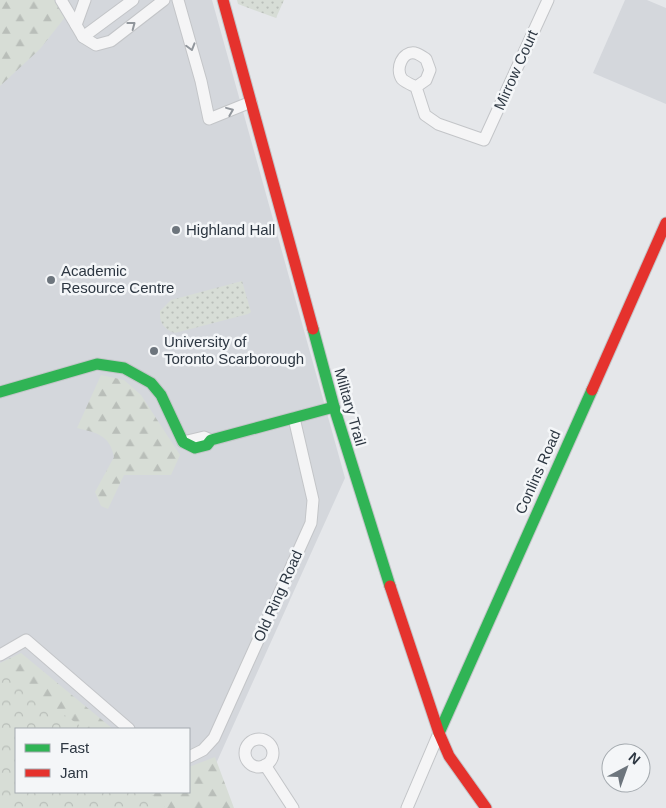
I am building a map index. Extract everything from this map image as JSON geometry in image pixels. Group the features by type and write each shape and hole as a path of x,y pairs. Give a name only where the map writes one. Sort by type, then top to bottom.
{"street":[{"path":"61,0 83,37 90,43 105,44 164,0"},
{"path":"76,25 85,0"},
{"path":"83,37 133,0"},
{"path":"178,0 201,80 209,119 251,102"},
{"name":"Military Trail","path":"223,0 334,407 364,506 439,733 449,756 486,808"},
{"name":"Mirrow Court","path":"416,88 425,115 438,124 484,140 548,0"},
{"name":"Conlins Road","path":"439,733 666,223"},
{"path":"0,392 97,364 124,368 152,383 161,395 183,442 195,448 334,407"},
{"name":"Old Ring Road","path":"190,756 203,750 214,738 311,521 312,497 294,418"},
{"path":"0,655 26,640 129,728"},
{"path":"407,808 439,733"},
{"path":"266,765 293,808"}],"shaded area":[{"name":"University of Toronto Scarborough","path":"0,0 212,0 345,478 196,808 0,808"},
{"path":"625,0 647,0 666,8 666,104 593,73"}],"green space":[{"path":"0,0 54,0 66,16 40,49 0,86"},
{"path":"237,0 284,0 276,18 238,4"},
{"path":"242,281 251,312 248,314 175,333 163,325 160,319 160,311 171,300"},
{"path":"101,375 124,380 141,395 180,455 171,475 124,475 108,509 101,506 95,492 114,457 112,450 106,439 102,436 77,428"},
{"path":"21,653 112,728 15,728 15,793 190,793 190,767 215,757 234,808 0,808 0,663"},
{"path":"0,671 84,728 15,728 15,793 150,793 166,808 0,808"}],"traffic: fast":[{"path":"313,329 334,407 390,586"},
{"path":"0,392 97,364 124,368 151,383 161,395 183,442 195,448 207,445 211,440 334,407"},
{"path":"439,733 592,390"}],"traffic: jam":[{"path":"223,0 313,329"},
{"path":"592,390 666,223"},
{"path":"390,586 439,733 449,756 486,808"}],"place":[{"name":"Highland Hall","path":"176,230"},
{"name":"Academic Resource Centre","path":"51,280"},
{"name":"University of Toronto Scarborough","path":"154,351"}]}
